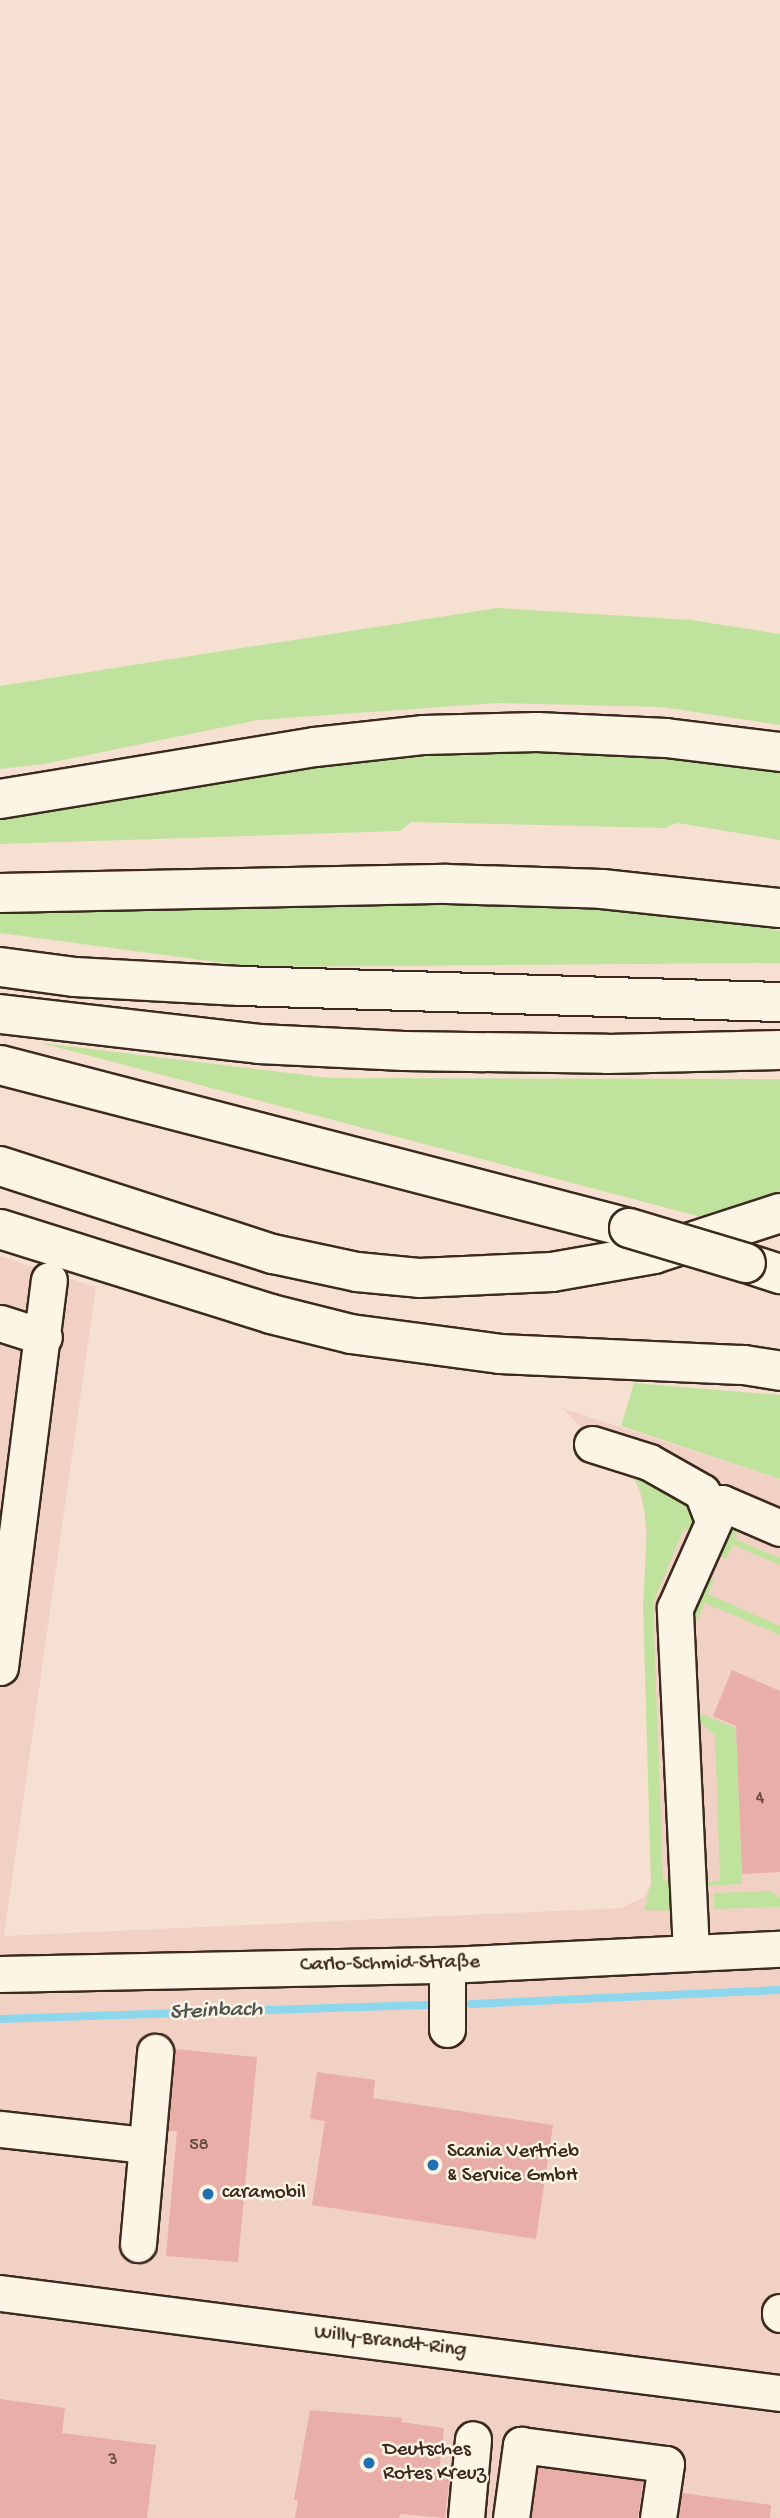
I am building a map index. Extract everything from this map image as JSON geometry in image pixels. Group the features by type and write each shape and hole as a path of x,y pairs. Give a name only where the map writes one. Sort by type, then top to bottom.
{"highway":[{"path":"0,799 315,747 424,735 550,733 666,738 780,752"},
{"path":"0,873 175,893"},
{"path":"0,893 175,893 447,884 628,890 780,908"},
{"path":"0,967 75,977 240,986 780,1002"},
{"path":"0,1014 260,1044 392,1051 607,1055 780,1050"},
{"path":"0,1065 629,1228 763,1269"},
{"path":"0,1169 43,1180 273,1254 357,1272 419,1278 539,1273 654,1254 780,1213"},
{"path":"0,1229 271,1314 351,1334 500,1354 744,1365 780,1371"}],"street":[{"path":"0,1667 44,1337 49,1280"},
{"path":"0,1323 44,1337"},
{"path":"592,1444 649,1462 702,1492 713,1520"},
{"path":"691,1952 675,1608 722,1503 780,1528"},
{"name":"Carlo-Schmid-Straße","path":"0,1974 447,1965 780,1949"},
{"path":"447,1965 447,2029"},
{"path":"138,2244 155,2052"},
{"path":"0,2129 146,2145"},
{"name":"Willy-Brandt-Ring","path":"0,2293 780,2393"},
{"path":"466,2518 473,2439"},
{"path":"511,2518 521,2445 666,2464 658,2518"}],"shaded area":[{"path":"0,1256 96,1287 4,1936 622,1908 644,1897 651,1884 645,1510 635,1480 607,1468 584,1449 580,1426 562,1408 780,1479 780,2518 0,2518"}],"green space":[{"path":"497,608 691,620 780,634 780,725 662,707 498,703 258,720 44,764 0,769 0,686"},
{"path":"536,744 780,765 780,840 677,823 664,828 411,822 400,831 0,844 0,810 297,761"},
{"path":"401,901 643,910 771,929 780,931 780,963 254,967 0,933 0,908"},
{"path":"41,1043 330,1078 780,1079 780,1199 724,1223"},
{"path":"634,1383 780,1395 780,1479 621,1426"},
{"path":"626,1464 691,1495 698,1533 684,1528 653,1603 663,1880 679,1881 680,1911 644,1910 651,1884 643,1603 647,1529 641,1491 635,1480 623,1473"},
{"path":"729,1524 741,1524 735,1539 780,1558 780,1565 733,1545 726,1559 718,1555"},
{"path":"707,1578 714,1580 708,1594 780,1626 780,1635 705,1603 698,1619 694,1617"},
{"path":"699,1713 736,1728 742,1884 706,1886 705,1882 720,1881 715,1735 699,1721"},
{"path":"772,1891 780,1898 780,1907 714,1909 714,1893"}],"building":[{"path":"732,1670 780,1691 780,1872 742,1874 736,1726 713,1716"},
{"name":"caramobil","path":"174,2049 257,2057 238,2262 166,2256 177,2131 168,2131"},
{"name":"Scania Vertrieb & Service GmbH","path":"317,2072 375,2080 373,2098 553,2125 536,2239 312,2205 325,2121 310,2119"},
{"path":"0,2399 65,2408 62,2433 156,2445 147,2518 0,2518"},
{"name":"Deutsches Rotes Kreuz","path":"310,2410 402,2418 401,2422 444,2428 439,2472 450,2473 445,2518 400,2514 399,2518 295,2518 298,2501 294,2500"},
{"path":"538,2468 643,2481 638,2518 531,2518"},
{"path":"682,2493 771,2505 770,2518 678,2518"}],"waterway":[{"name":"Steinbach","path":"471,2004 780,1990"},
{"name":"Steinbach","path":"0,2019 433,2005"}],"place":[{"name":"Scania Vertrieb & Service GmbH","path":"433,2165"},
{"name":"caramobil","path":"208,2194"},
{"name":"Deutsches Rotes Kreuz","path":"369,2463"}]}
